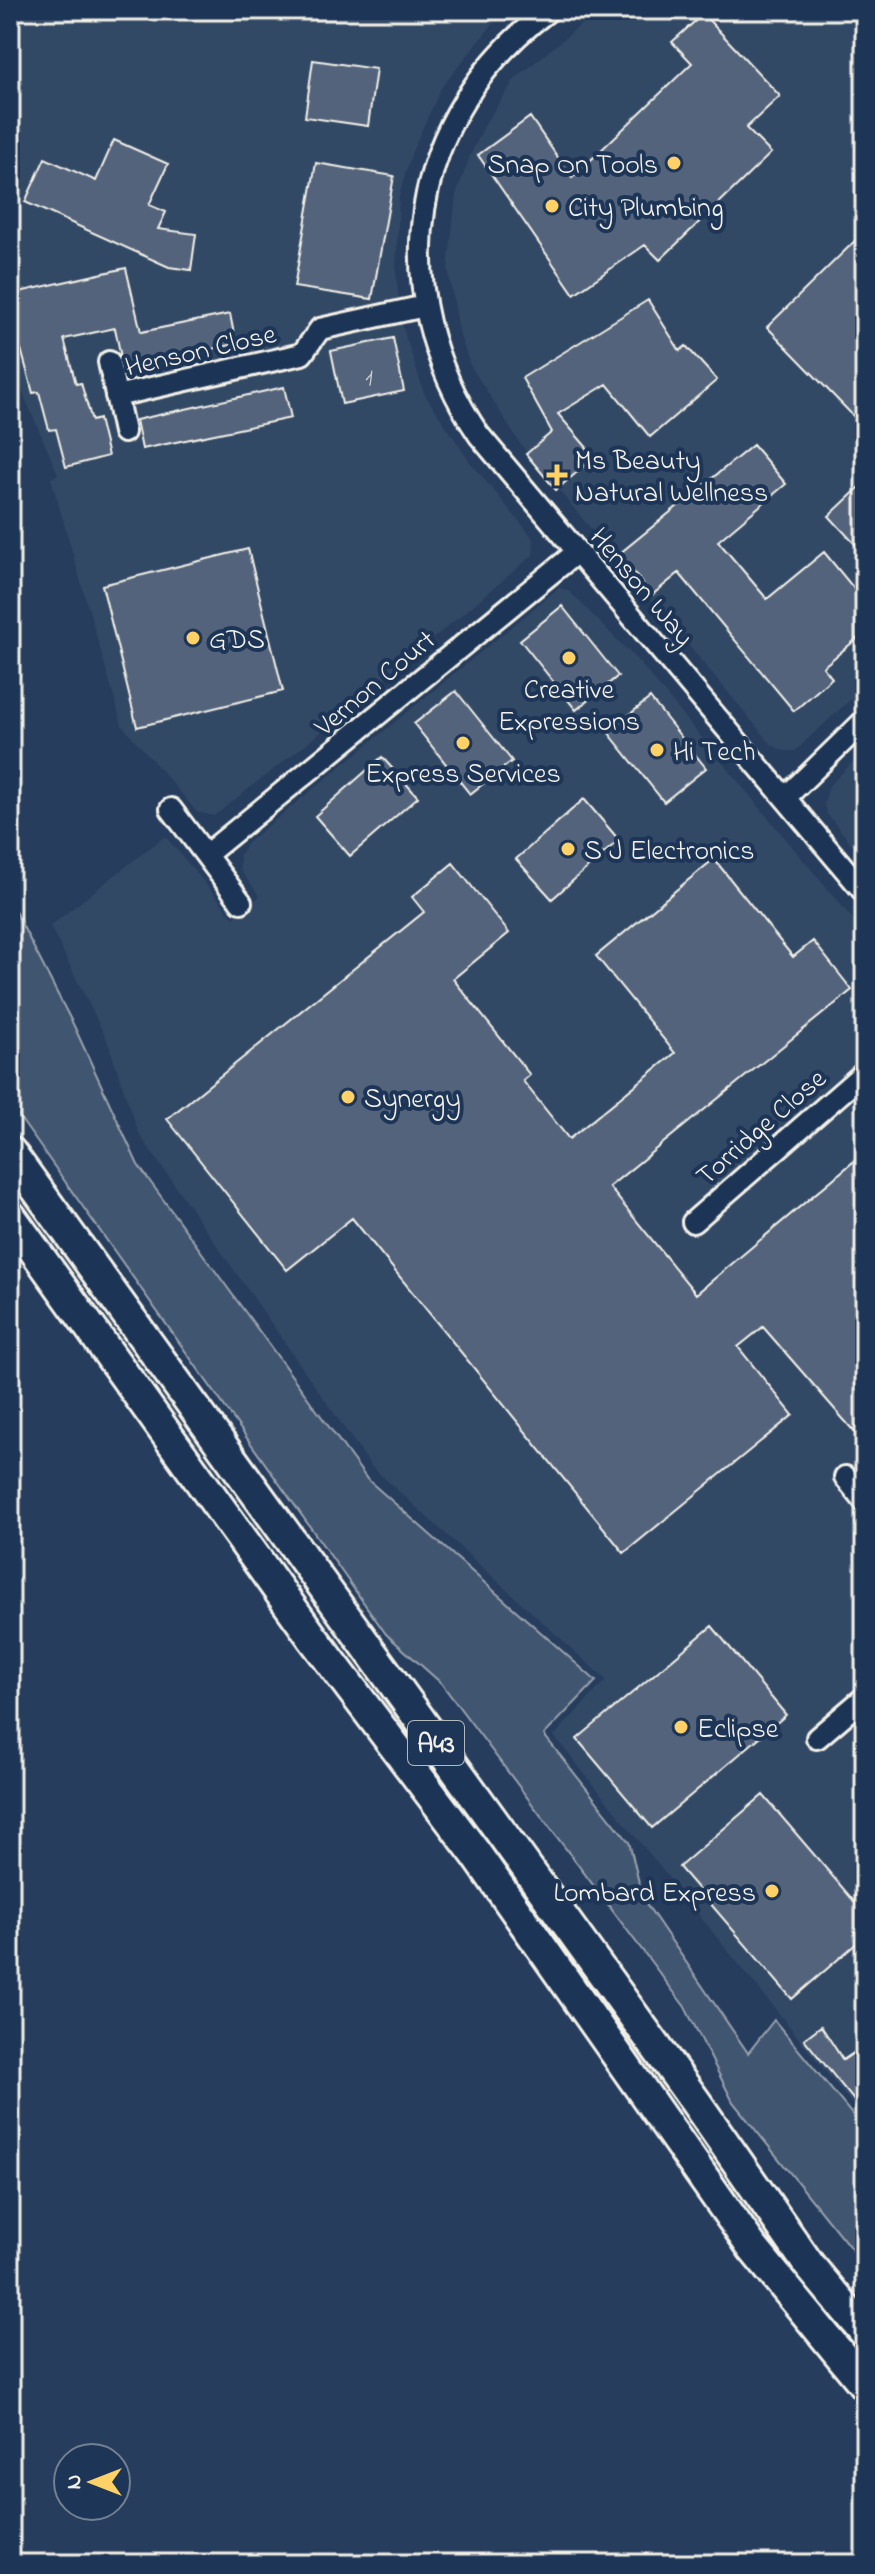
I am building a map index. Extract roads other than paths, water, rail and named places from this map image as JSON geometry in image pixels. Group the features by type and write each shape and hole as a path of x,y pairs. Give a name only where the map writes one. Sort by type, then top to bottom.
{"highway":[{"name":"A43","path":"10,1152 695,2101 809,2265 865,2332"},
{"name":"A43","path":"10,1216 313,1638 476,1854 752,2247 865,2385"}],"street":[{"name":"Henson Way","path":"549,10 513,39 487,67 462,104 433,167 420,238 419,266 438,358 463,411 577,552 865,893"},
{"name":"Henson Close","path":"116,396 302,354 320,329 425,306"},
{"name":"Henson Close","path":"109,362 124,432"},
{"name":"Vernon Court","path":"207,854 577,552"},
{"path":"785,798 865,720"},
{"path":"171,809 241,902"},
{"name":"Torridge Close","path":"693,1222 865,1072"},
{"path":"845,1477 865,1502"},
{"path":"817,1738 865,1697"}],"place":[{"name":"Snap On Tools","path":"674,163"},
{"name":"City Plumbing","path":"552,206"},
{"name":"Ms Beauty Natural Wellness","path":"557,475"},
{"name":"GDS","path":"193,638"},
{"name":"Creative Expressions","path":"569,658"},
{"name":"Express Services","path":"463,743"},
{"name":"Hi Tech","path":"657,750"},
{"name":"S J Electronics","path":"568,849"},
{"name":"Synergy","path":"348,1097"},
{"name":"Eclipse","path":"681,1727"},
{"name":"Lombard Express","path":"772,1891"}]}
